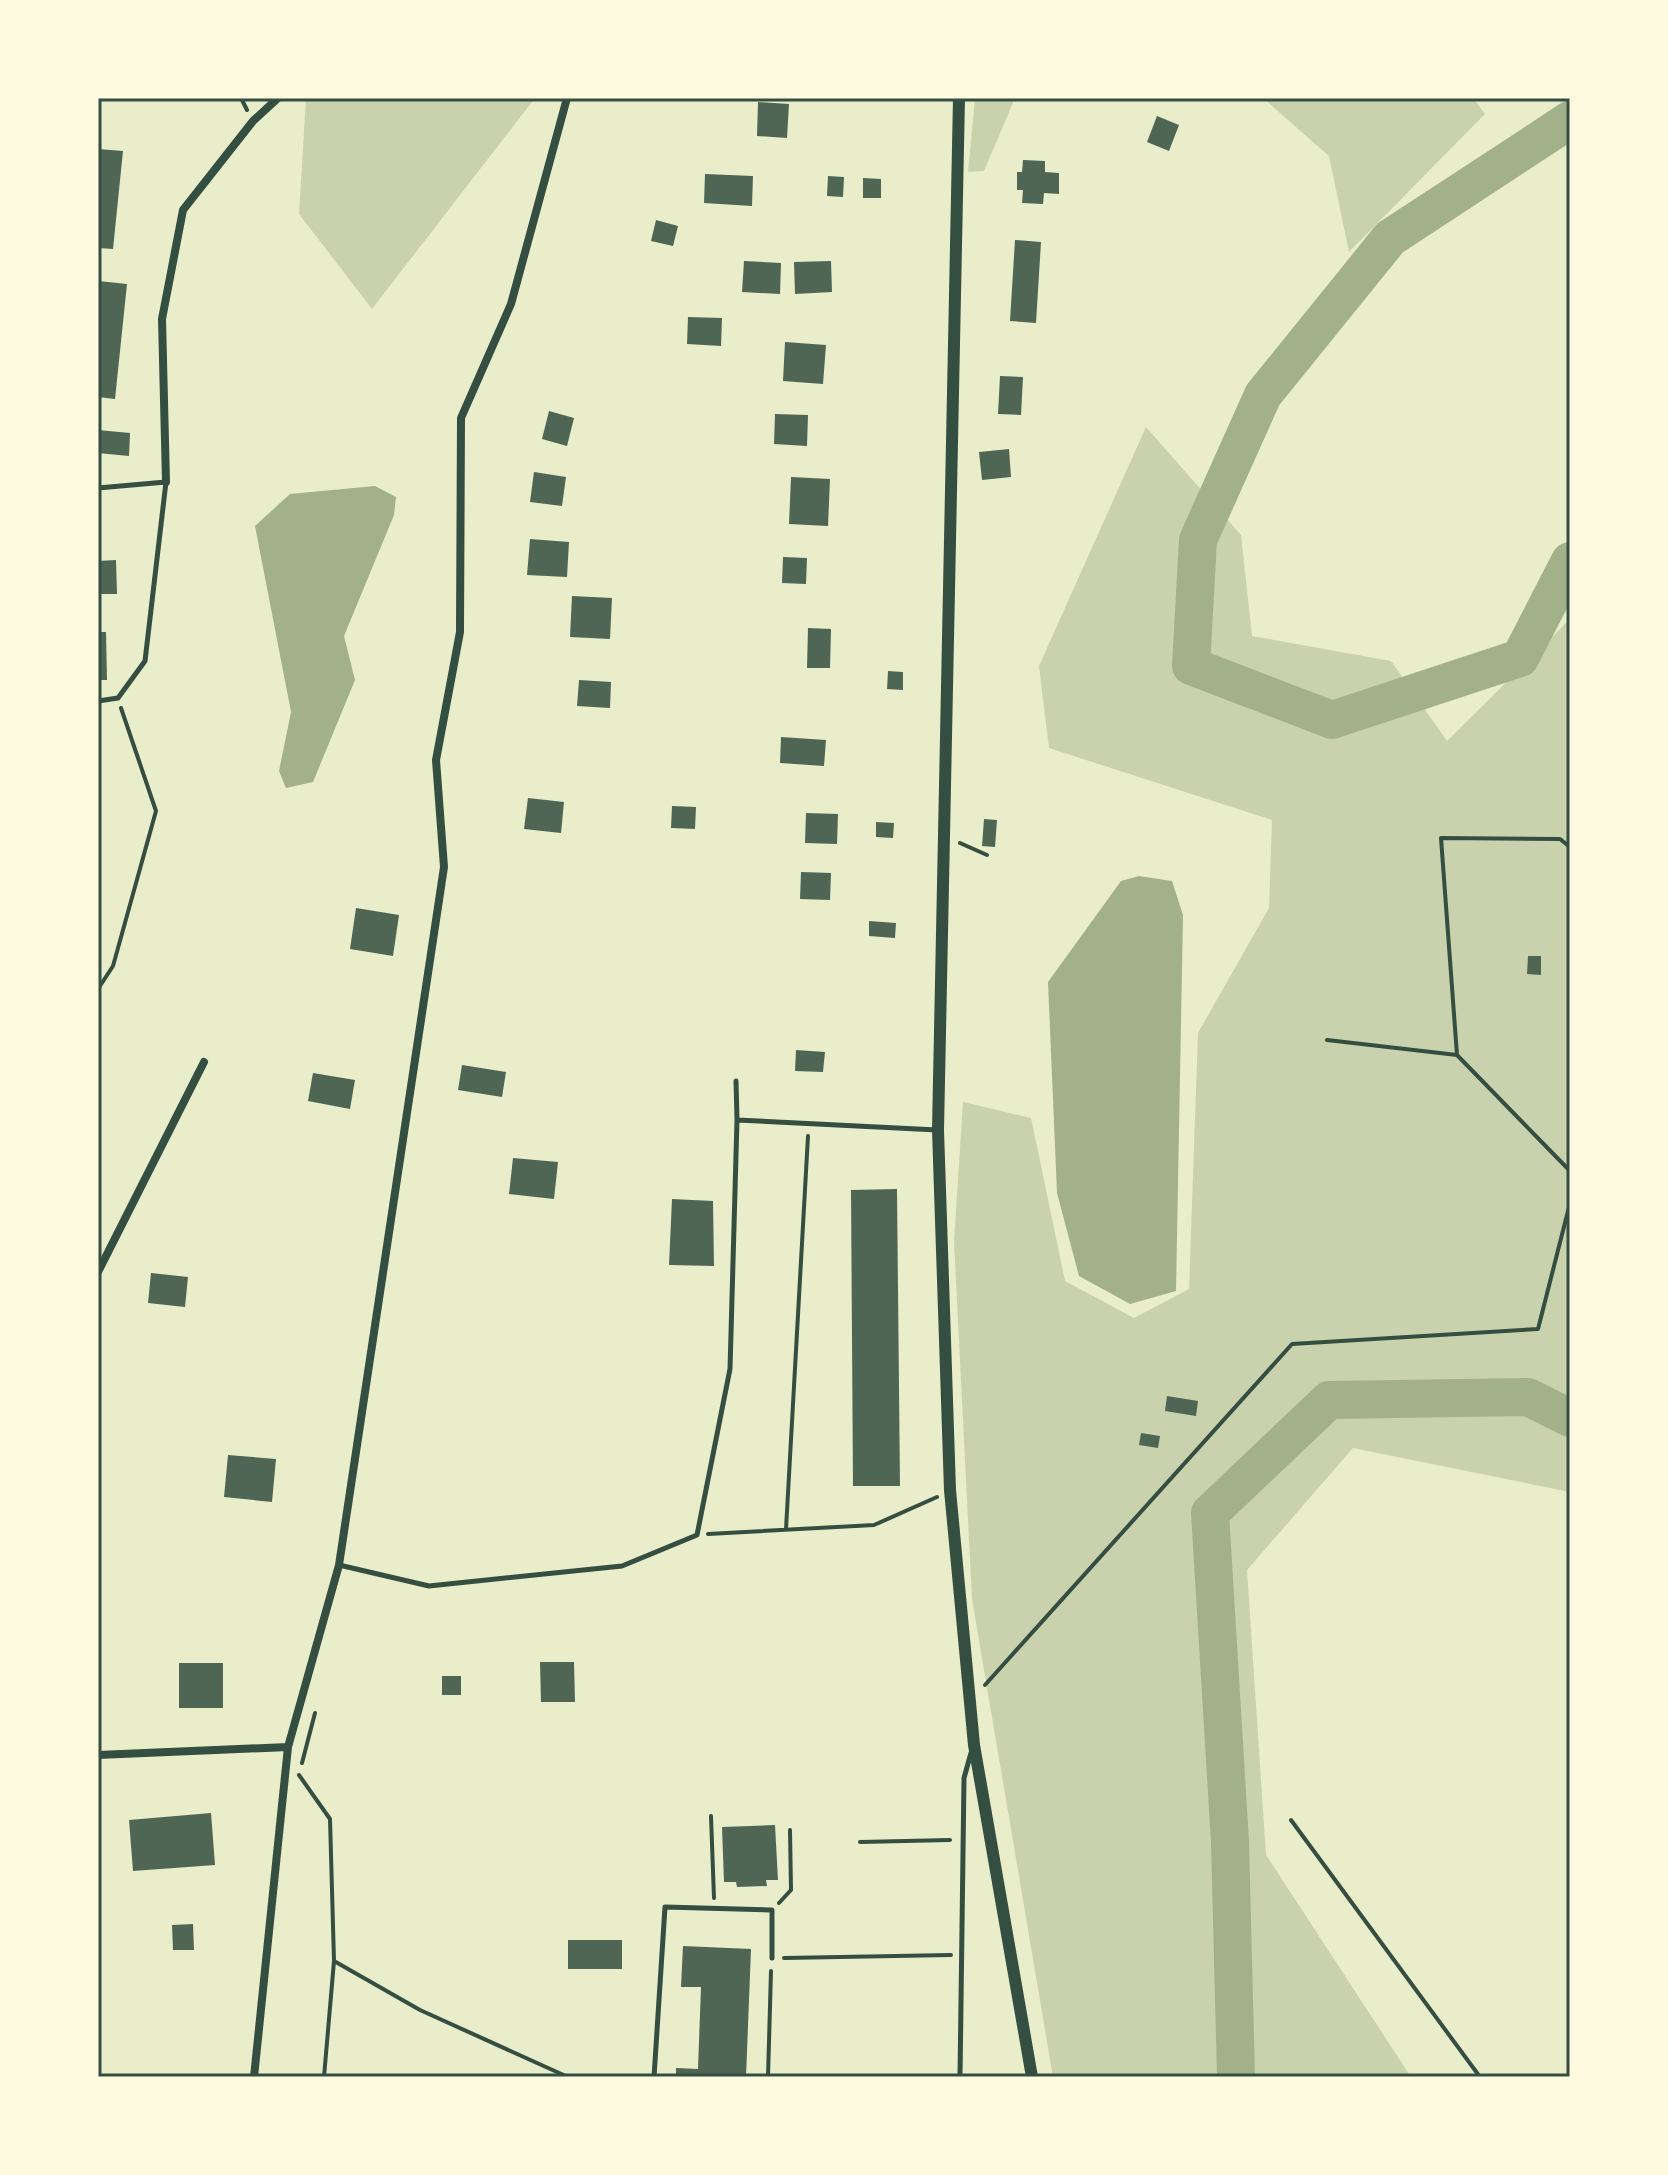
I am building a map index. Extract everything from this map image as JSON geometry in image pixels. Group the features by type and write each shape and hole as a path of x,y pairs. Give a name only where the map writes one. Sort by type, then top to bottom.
{"street":[{"path":"166,482 162,319 183,210 253,121 278,98"},
{"path":"254,2077 288,1747 339,1565 444,867 436,760 460,632 461,418 511,304 567,98"},
{"path":"959,98 938,1130 950,1490 974,1745 1032,2077"},
{"path":"98,1272 204,1062"},
{"path":"98,1755 288,1747"}],"lane":[{"path":"98,488 166,482 145,661 118,698 98,701"},
{"path":"339,1565 429,1586 622,1566 697,1535 730,1369 736,1081"},
{"path":"737,1120 938,1130"},
{"path":"960,2077 964,1778 974,1745"},
{"path":"654,2077 665,1907 772,1910 772,1958"}],"path":[{"path":"98,989 113,966 156,811 118,698"},
{"path":"1457,1055 1441,838 1560,839 1570,847"},
{"path":"942,847 962,843 987,855"},
{"path":"1327,1040 1457,1055 1570,1171"},
{"path":"786,1529 809,1124"},
{"path":"970,1702 1292,1344 1538,1329 1570,1203"},
{"path":"697,1535 874,1525 950,1490"},
{"path":"318,1702 299,1776 330,1819 334,1961 324,2077"},
{"path":"711,1816 715,1908"},
{"path":"1291,1820 1480,2077"},
{"path":"772,1910 791,1890 790,1830"},
{"path":"860,1842 951,1840"},
{"path":"768,2077 772,1958 953,1955"},
{"path":"334,1961 420,2010 568,2077"}],"shaded area":[{"path":"306,98 535,98 372,309 299,214"},
{"path":"975,98 1015,98 984,171 968,172"},
{"path":"1263,98 1473,98 1485,114 1349,252 1329,156"},
{"path":"1146,427 1241,535 1252,636 1391,661 1447,741 1570,619 1570,1492 1353,1448 1247,1570 1266,1855 1411,2077 1053,2077 972,1599 954,1241 963,1102 1031,1118 1065,1281 1134,1318 1189,1289 1198,1033 1269,908 1272,820 1049,748 1039,666"},
{"path":"375,486 396,497 394,515 344,636 355,680 313,782 286,788 279,771 291,712 255,526 290,494"},
{"path":"1139,876 1172,881 1183,915 1176,1291 1130,1304 1079,1276 1057,1193 1048,982 1121,881"}],"building":[{"path":"758,102 789,104 787,138 757,136"},
{"path":"1157,116 1179,125 1169,151 1147,142"},
{"path":"98,149 123,151 113,249 98,248"},
{"path":"1023,160 1045,161 1045,172 1059,173 1059,194 1044,193 1043,204 1022,203 1023,190 1017,190 1017,172 1022,172"},
{"path":"705,174 753,176 752,206 704,203"},
{"path":"828,176 844,177 843,197 827,196"},
{"path":"863,178 881,179 881,198 863,198"},
{"path":"656,220 678,226 673,246 651,241"},
{"path":"1015,240 1041,242 1036,323 1010,321"},
{"path":"744,261 781,263 780,294 742,292"},
{"path":"831,261 832,292 795,294 794,262"},
{"path":"98,281 127,284 115,399 98,397"},
{"path":"688,317 722,318 721,346 687,344"},
{"path":"785,342 826,345 823,384 783,381"},
{"path":"1000,376 1023,377 1021,415 998,414"},
{"path":"549,411 574,418 567,446 542,439"},
{"path":"775,414 808,415 807,446 774,444"},
{"path":"98,430 130,433 129,456 98,453"},
{"path":"1009,449 1011,477 982,480 979,452"},
{"path":"534,472 566,477 562,506 530,502"},
{"path":"791,477 830,479 828,526 789,524"},
{"path":"530,539 569,542 567,577 527,575"},
{"path":"783,557 807,558 806,584 782,583"},
{"path":"116,560 117,594 98,594 98,561"},
{"path":"572,596 612,598 610,639 570,637"},
{"path":"808,628 831,629 830,668 807,668"},
{"path":"98,632 106,632 107,680 98,680"},
{"path":"888,671 903,672 903,690 887,689"},
{"path":"579,680 611,682 610,708 577,706"},
{"path":"781,737 826,740 824,766 780,763"},
{"path":"528,798 564,802 561,833 524,829"},
{"path":"672,806 696,807 695,829 671,828"},
{"path":"806,813 838,814 837,844 805,843"},
{"path":"984,819 997,820 995,847 982,846"},
{"path":"876,822 894,823 893,838 876,837"},
{"path":"801,872 831,873 830,900 800,899"},
{"path":"356,908 399,915 393,956 350,949"},
{"path":"869,921 896,923 895,938 869,936"},
{"path":"1528,956 1541,956 1541,975 1527,974"},
{"path":"796,1050 825,1052 823,1072 795,1071"},
{"path":"462,1065 506,1072 502,1097 458,1090"},
{"path":"313,1073 355,1080 350,1109 308,1101"},
{"path":"513,1158 558,1162 554,1199 509,1194"},
{"path":"897,1189 900,1486 853,1486 851,1190"},
{"path":"672,1199 713,1201 714,1266 669,1265"},
{"path":"151,1273 188,1277 185,1307 148,1303"},
{"path":"1167,1396 1198,1401 1196,1416 1165,1411"},
{"path":"1141,1433 1160,1436 1158,1448 1139,1445"},
{"path":"228,1455 276,1459 272,1502 224,1497"},
{"path":"540,1662 574,1662 575,1702 541,1702"},
{"path":"179,1663 223,1663 223,1708 179,1708"},
{"path":"442,1676 461,1676 461,1695 442,1695"},
{"path":"211,1813 215,1865 133,1871 129,1820"},
{"path":"775,1825 778,1880 766,1880 767,1886 737,1887 736,1882 724,1882 722,1827"},
{"path":"193,1924 194,1950 173,1950 172,1925"},
{"path":"568,1940 622,1940 622,1969 568,1969"},
{"path":"683,1946 751,1949 746,2077 676,2077 676,2068 698,2069 701,1987 681,1987"}],"waterway":[{"path":"1570,120 1390,238 1263,395 1198,540 1191,666 1332,720 1520,658 1570,561"},
{"path":"1236,2077 1230,1842 1210,1513 1329,1400 1528,1397 1570,1418"}]}
